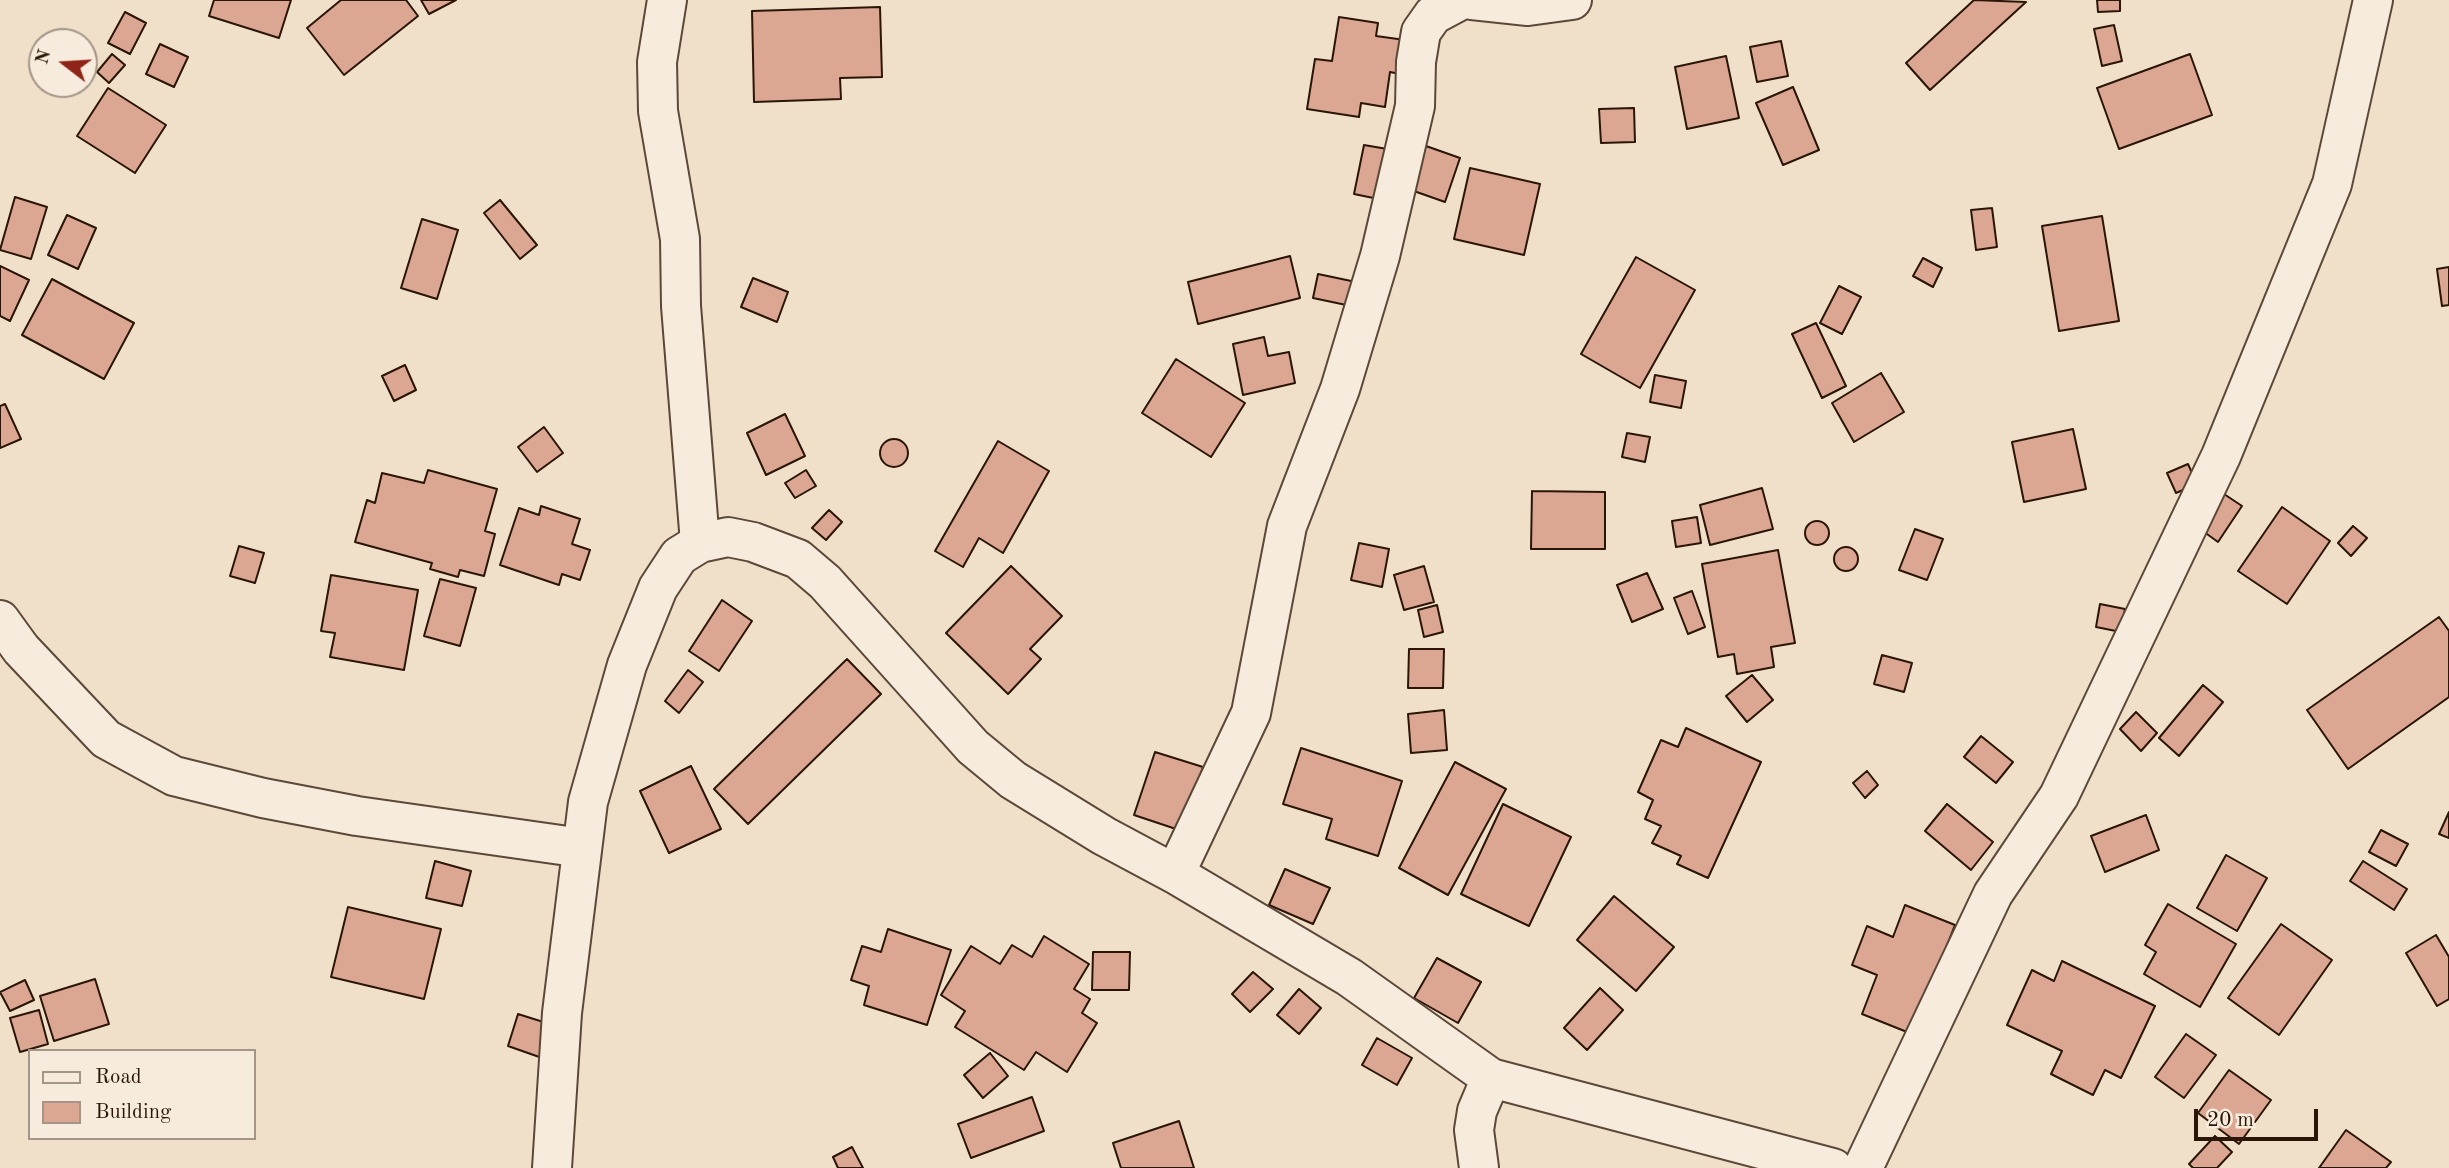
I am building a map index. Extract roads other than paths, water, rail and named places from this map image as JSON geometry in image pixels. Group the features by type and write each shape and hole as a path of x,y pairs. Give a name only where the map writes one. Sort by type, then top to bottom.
{"street":[{"path":"667,0 657,62 658,111 676,202 680,239 681,306 700,543"},
{"path":"1175,874 1251,713 1287,526 1340,389 1380,256 1415,106 1416,62 1421,32 1433,15 1461,0"},
{"path":"1472,0 1528,6 1573,0"},
{"path":"1863,1168 1993,894 2059,796 2221,456 2332,184 2373,0"},
{"path":"552,1168 562,1013 588,802 627,665 658,588 679,556 700,543 728,537 753,542 797,559 825,582 916,686 983,755 1013,780 1059,810 1175,874 1349,977 1490,1078 1833,1168"},
{"path":"3,629 106,739 174,776 263,798 357,816 582,848"},
{"path":"1479,1168 1474,1130 1477,1111 1490,1078"}]}
